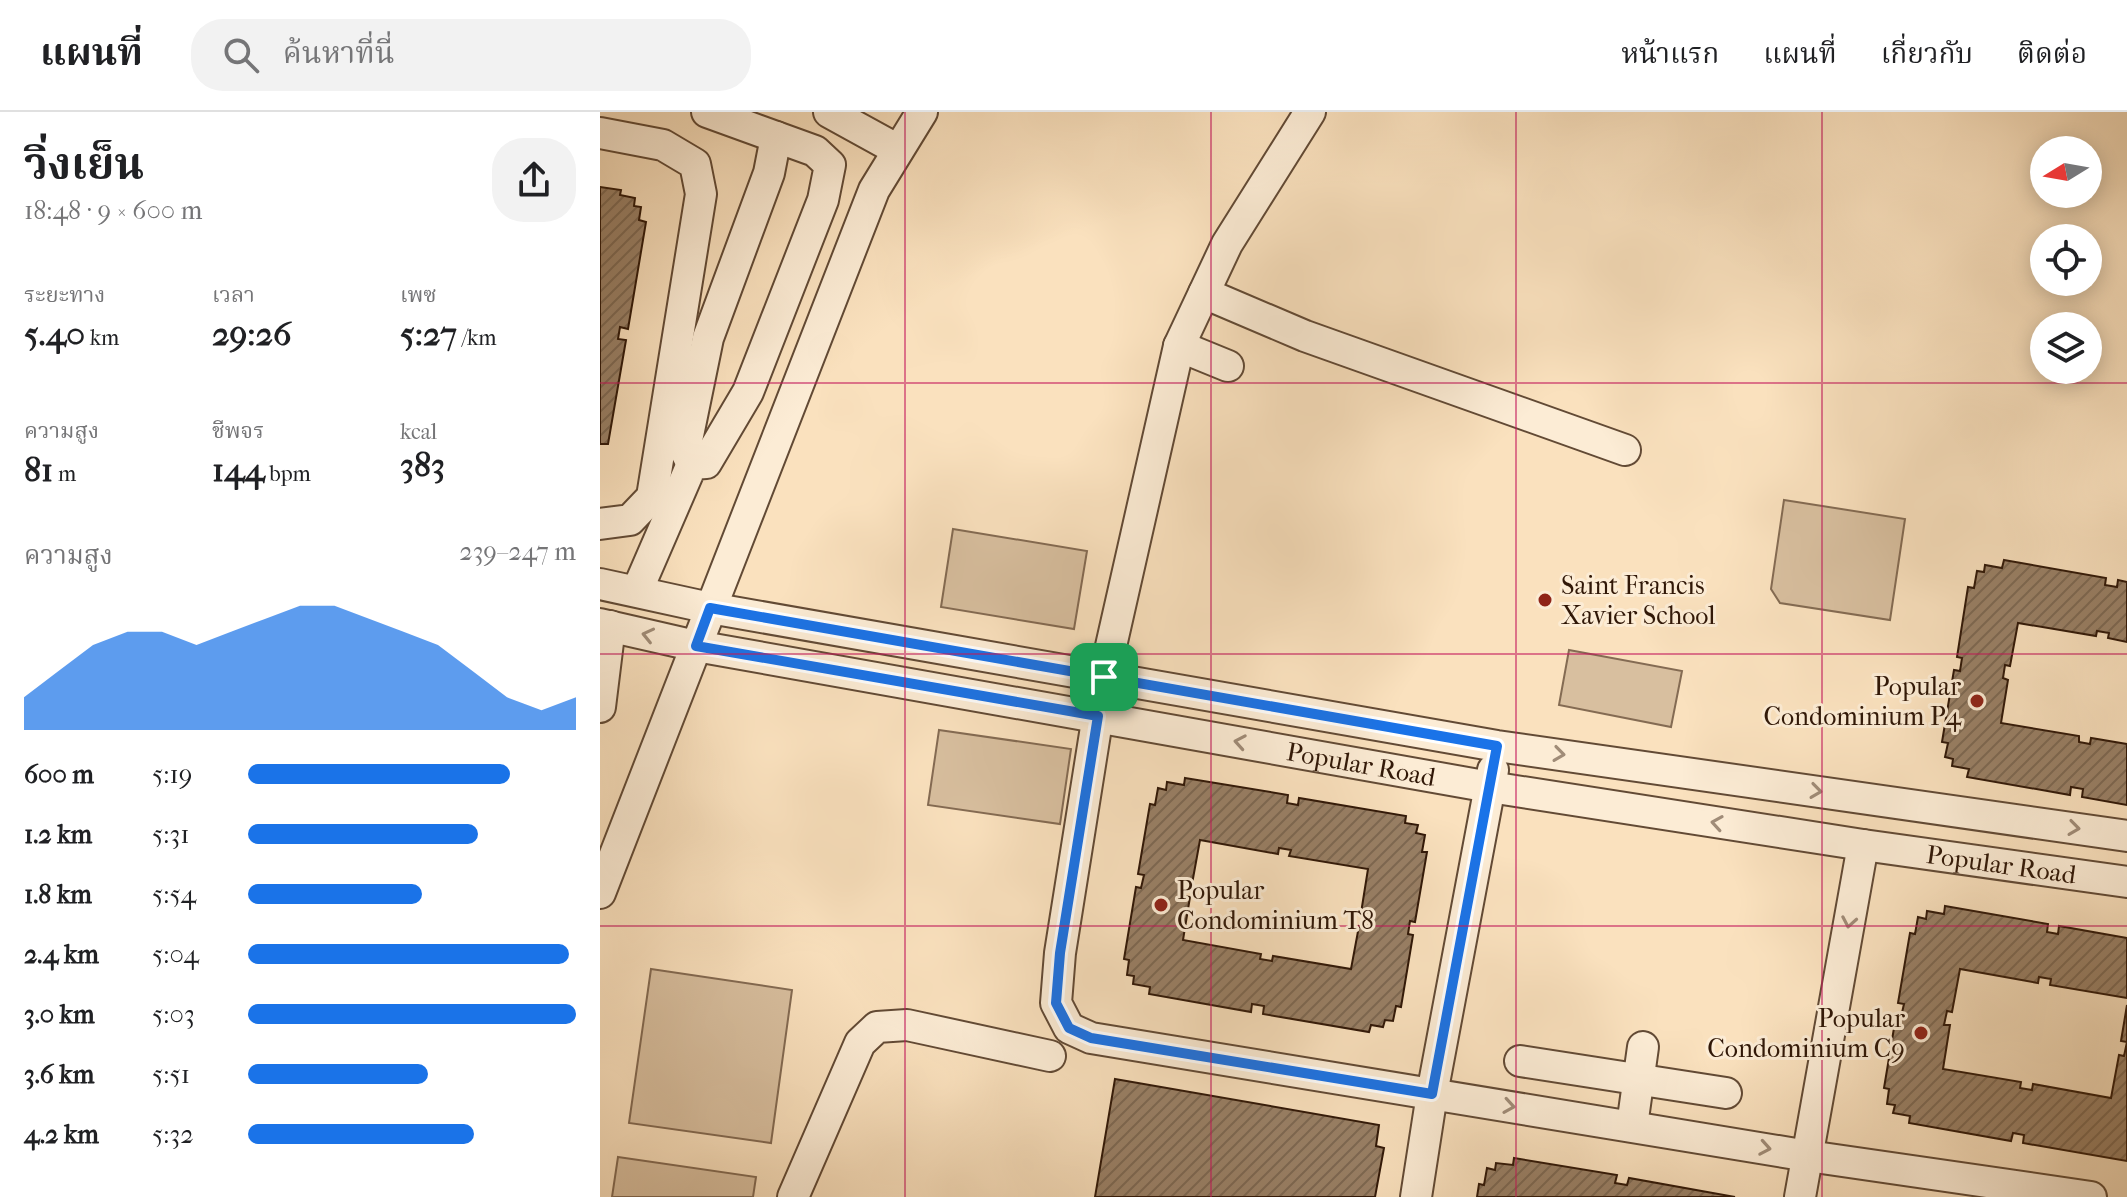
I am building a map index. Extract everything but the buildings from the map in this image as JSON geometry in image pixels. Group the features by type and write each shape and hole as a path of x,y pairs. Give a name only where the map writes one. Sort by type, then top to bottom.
{"street":[{"path":"692,464 706,463 748,392 823,200 830,165 815,151 707,112"},
{"path":"829,112 898,150"},
{"path":"600,893 874,190 922,112"},
{"path":"1310,112 1227,244 1179,346 1149,422 1060,953 1056,1003 1069,1028 1091,1038 1808,1156 2091,1197"},
{"path":"600,133 663,145 695,164 701,194 652,497 630,520 600,524"},
{"path":"637,591 692,464 685,450 708,338 769,173 776,137"},
{"path":"1204,293 1305,336 1625,450"},
{"path":"1179,346 1228,366"},
{"name":"Popular Road","path":"600,584 710,608 1497,746 2127,836"},
{"path":"600,707 605,625"},
{"name":"Popular Road","path":"605,625 696,646 1490,787 2127,882"},
{"path":"1416,1197 1432,1094 1497,746"},
{"path":"1800,1197 1863,845"},
{"path":"803,1195 860,1043 877,1027 907,1025 1050,1056"},
{"path":"1632,1126 1643,1047"},
{"path":"1520,1061 1726,1093"}],"shaded area":[{"path":"1784,500 1905,519 1890,620 1780,603 1771,589"},
{"path":"953,529 1087,551 1074,629 941,607"},
{"path":"1569,650 1682,671 1671,727 1559,705"},
{"path":"939,730 1071,749 1060,824 928,805"},
{"path":"651,969 792,990 771,1143 629,1123"},
{"path":"618,1157 756,1177 753,1197 612,1197"}],"place":[{"name":"Saint Francis Xavier School","path":"1545,600"},
{"name":"Popular Condominium P4","path":"1977,701"},
{"name":"Popular Condominium T8","path":"1161,905"},
{"name":"Popular Condominium C9","path":"1921,1033"}],"route":[{"path":"710,608 1104,677 1497,746 1432,1094 1091,1038 1069,1028 1056,1003 1060,953 1098,716 696,646 710,608"}]}
